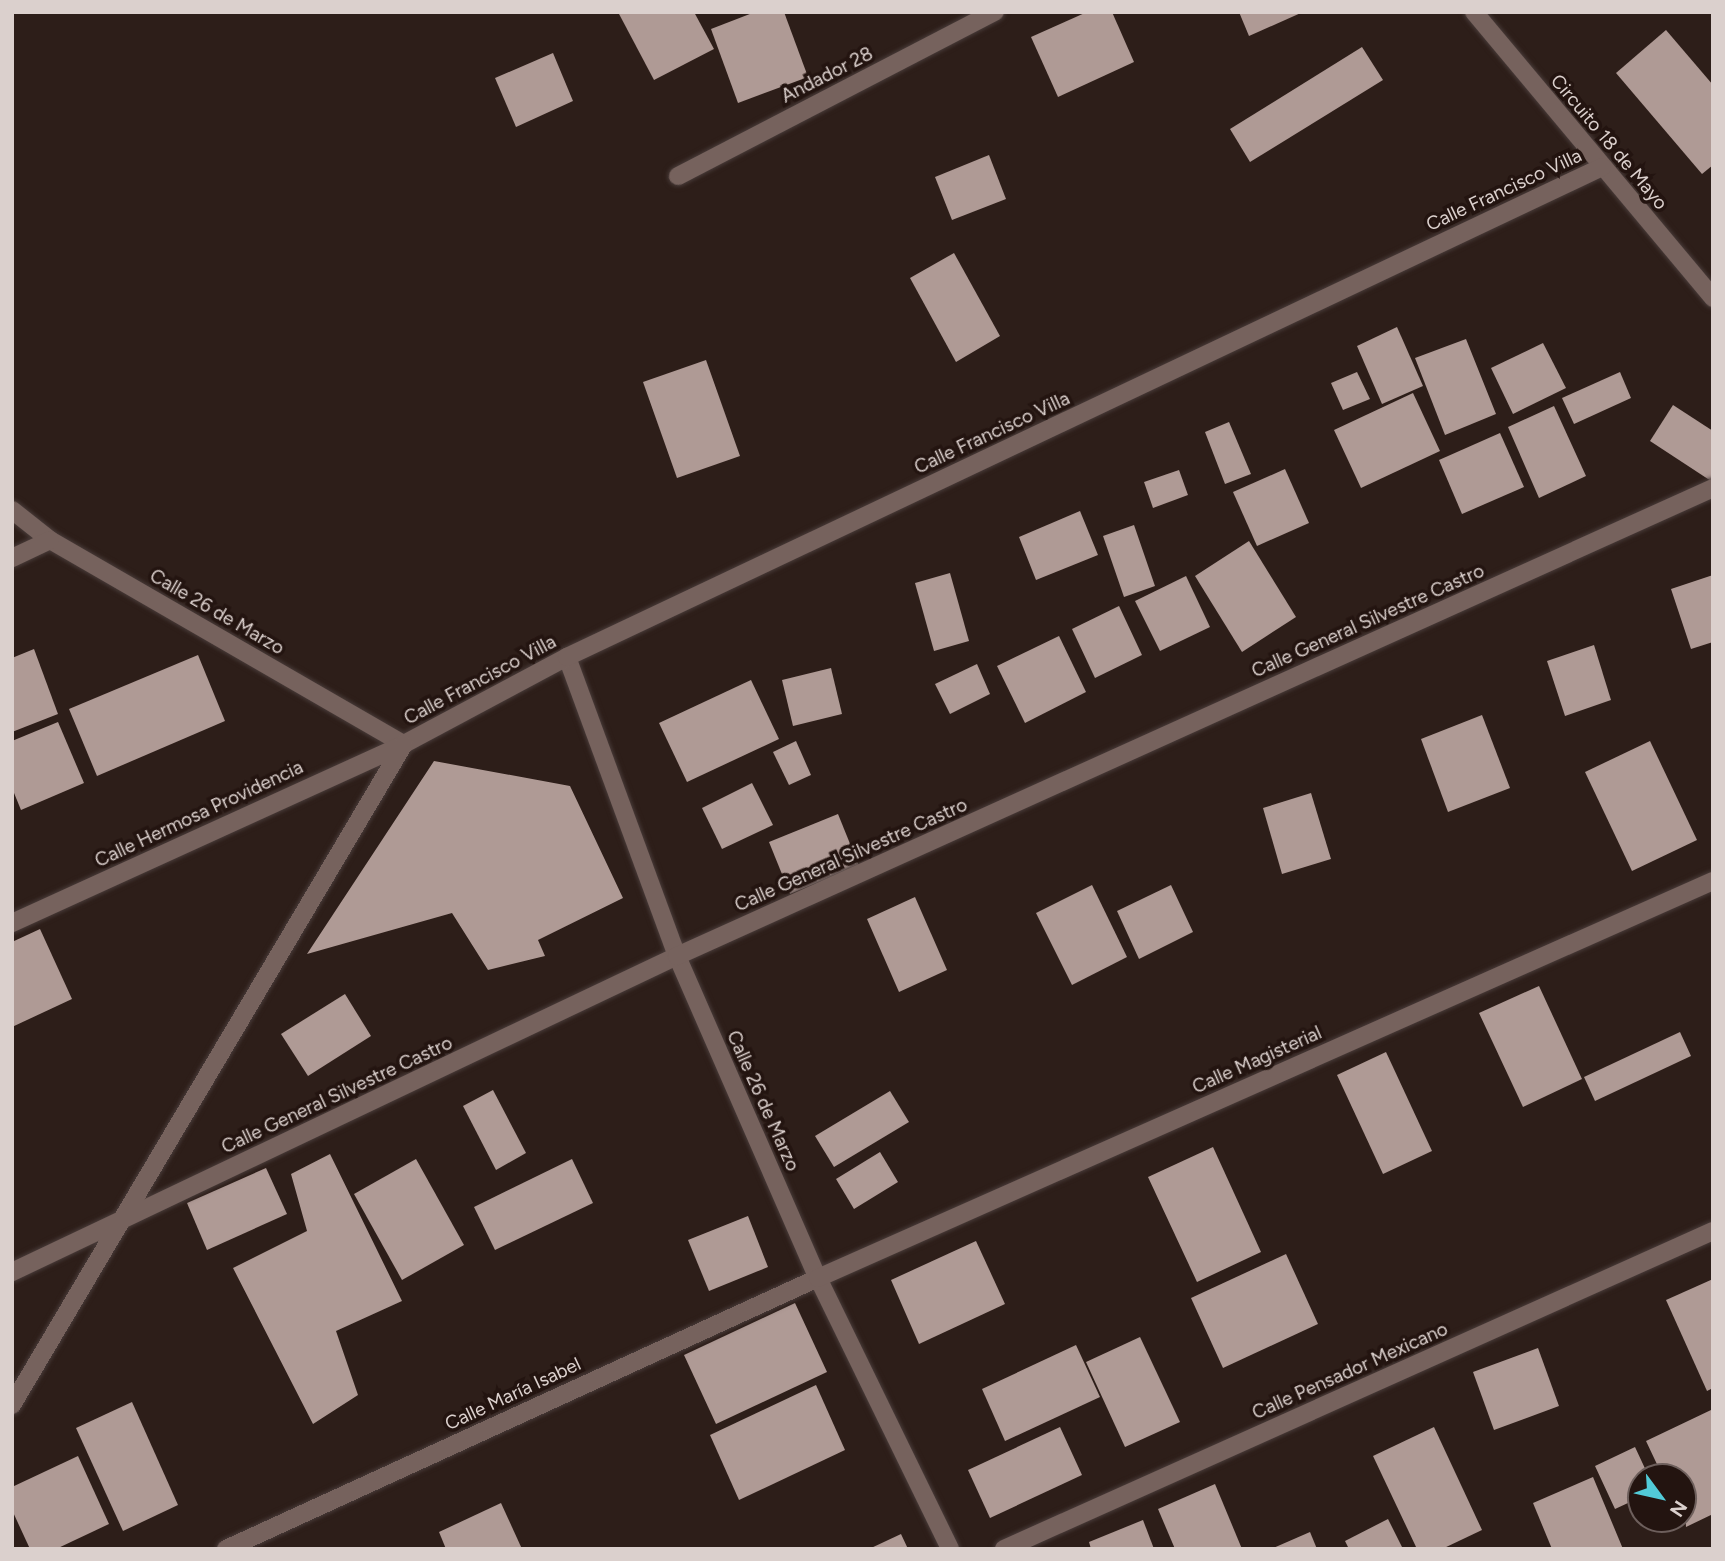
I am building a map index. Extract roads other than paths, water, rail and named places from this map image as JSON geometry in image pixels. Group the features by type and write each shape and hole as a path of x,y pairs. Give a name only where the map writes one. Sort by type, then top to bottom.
{"street":[{"name":"Andador 28","path":"678,176 995,12"},
{"name":"Circuito 18 de Mayo","path":"1474,12 1713,298"},
{"name":"Calle Francisco Villa","path":"404,744 567,657 1602,167"},
{"name":"Calle General Silvestre Castro","path":"12,1272 677,956 1713,488"},
{"name":"Calle 26 de Marzo","path":"12,510 50,540 404,744"},
{"path":"12,558 50,540"},
{"name":"Calle 26 de Marzo","path":"567,657 677,956 818,1278 950,1549"},
{"path":"12,1405 404,744"},
{"name":"Calle Hermosa Providencia","path":"12,923 404,744"},
{"name":"Calle Magisterial","path":"818,1278 1713,881"},
{"name":"Calle Pensador Mexicano","path":"1004,1549 1713,1231"},
{"name":"Calle María Isabel","path":"226,1549 818,1278"}]}
